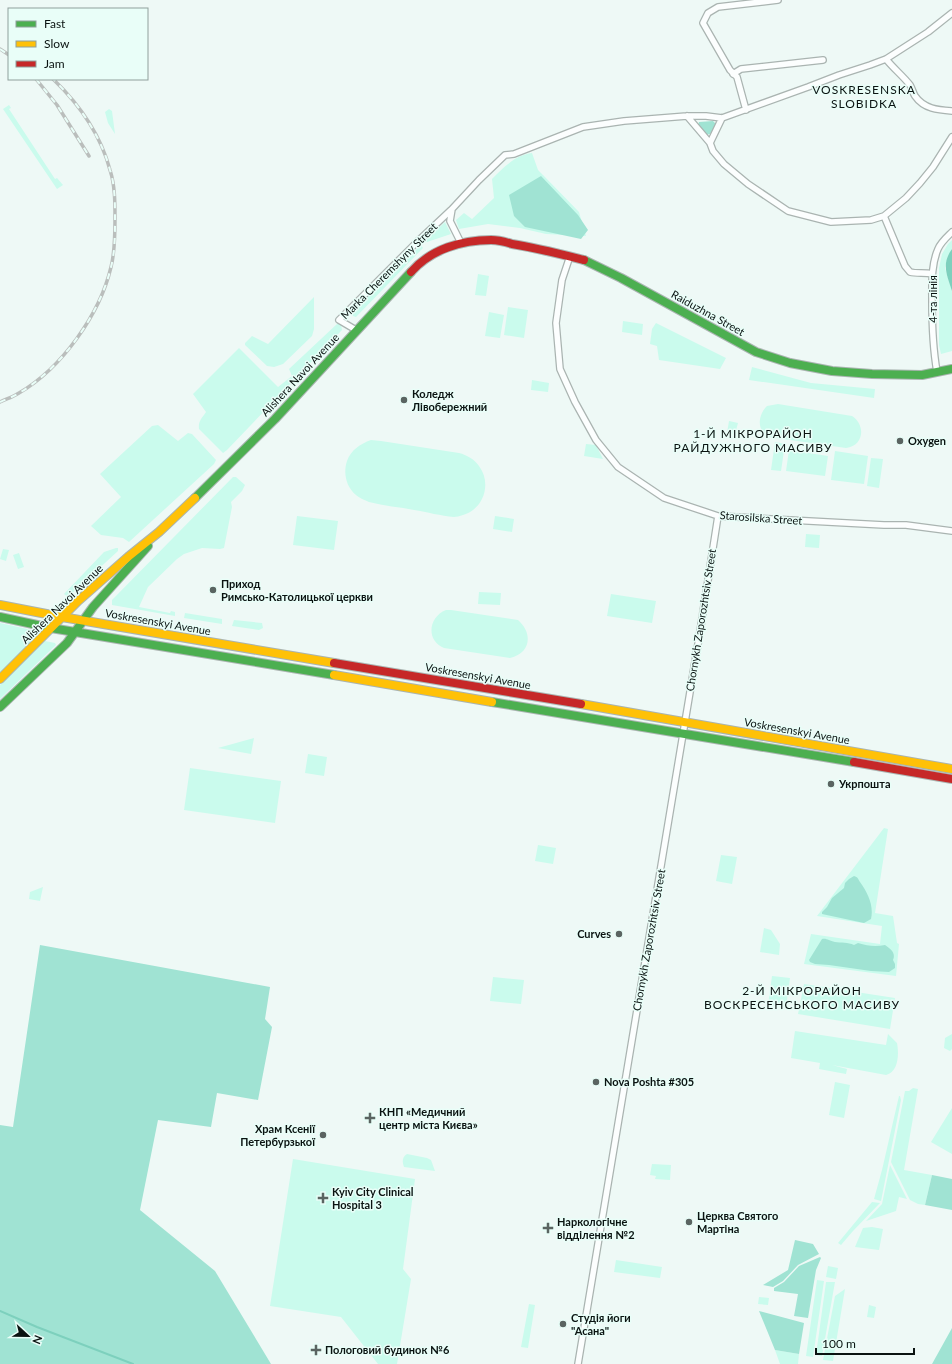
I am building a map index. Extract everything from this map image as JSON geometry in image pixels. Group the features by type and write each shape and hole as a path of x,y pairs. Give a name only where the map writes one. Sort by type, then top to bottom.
{"main road":[{"name":"Raiduzhna Street","path":"461,243 492,240 570,256 587,261 756,352 790,362 832,371 872,374 922,375 952,369"},
{"name":"Alishera Navoi Avenue","path":"0,679 62,617 128,557 160,532 229,465 274,419 415,267 439,250 461,243"},
{"name":"Alishera Navoi Avenue","path":"0,707 67,643 94,607 135,563 160,532"},
{"name":"Voskresenskyi Avenue","path":"0,604 62,617 685,722 952,769"},
{"name":"Voskresenskyi Avenue","path":"0,617 51,628 952,779"}],"street":[{"path":"746,110 737,77 730,70 703,23 708,13 718,7 778,0"},
{"name":"Marka Cheremshyny Street","path":"356,330 338,320 505,155 514,154 583,127 624,121 687,116 722,118 808,87 839,74 886,59 928,32 952,13"},
{"path":"886,59 910,85 916,98 922,104 929,108 952,111"},
{"path":"733,74 741,69 823,60"},
{"path":"687,116 710,143 713,151 724,164 748,184 788,211 831,222 871,220 884,216 906,198 920,183 933,167 952,137"},
{"path":"710,143 722,118"},
{"name":"Marka Cheremshyny Street","path":"452,209 450,221 461,243"},
{"path":"884,216 905,266 910,272 932,274"},
{"name":"4-та лінія","path":"937,372 933,352 932,274 938,249 943,241 952,232"},
{"name":"Starosilska Street","path":"570,256 562,280 556,323 560,369 589,429 618,467 664,498 718,516 884,526 906,525 952,531"},
{"name":"Chornykh Zaporozhtsiv Street","path":"578,1364 718,516"}],"shaded area":[{"path":"9,105 11,108 9,109 55,179 57,178 63,185 57,189 3,109"},
{"path":"109,109 112,111 115,134 108,123 105,112"},
{"path":"713,121 716,124 710,134 706,135 698,125 699,122"},
{"path":"532,153 538,170 579,212 586,236 546,234 520,228 488,224 459,229 456,220 464,213 472,219 494,198 492,179 505,166 515,159"},
{"path":"541,176 578,215 588,230 581,239 525,227 514,216 509,195"},
{"path":"445,222 451,234 427,242 425,241"},
{"path":"952,240 952,249 948,256 945,268 952,291 952,351 941,354 939,345 939,268 942,254"},
{"path":"421,245 423,248 356,317 353,316 353,311"},
{"path":"952,249 952,291 947,275 946,265"},
{"path":"478,274 489,276 486,296 475,295"},
{"path":"314,297 314,329 312,336 283,364 274,367 267,366 245,345 245,343 252,336 268,344"},
{"path":"508,307 528,310 524,338 504,335"},
{"path":"489,312 504,315 500,338 485,336"},
{"path":"623,321 643,324 642,335 622,332"},
{"path":"656,323 726,358 720,369 659,360 657,346 650,344 652,329"},
{"path":"337,324 341,324 342,330 227,450 223,453 199,429 200,422 206,412 193,394 239,348 278,387 292,376 289,369"},
{"path":"752,367 811,383 875,389 874,398 749,380"},
{"path":"532,380 549,383 548,392 531,390"},
{"path":"778,404 852,416 860,425 860,439 852,446 846,448 769,437 760,426 760,418 767,406"},
{"path":"729,421 738,423 735,434 727,433"},
{"path":"158,425 178,441 188,433 192,434 216,460 214,464 129,542 123,538 101,535 91,526 121,497 100,474 152,426"},
{"path":"371,440 459,453 468,456 473,459 483,473 485,487 484,495 481,501 470,512 454,517 369,502 360,498 350,488 346,480 345,470 347,461 353,451 363,443"},
{"path":"775,442 785,444 781,471 771,470"},
{"path":"586,444 596,445 603,459 584,456"},
{"path":"789,450 828,456 825,476 786,471"},
{"path":"835,451 868,456 864,484 831,480"},
{"path":"871,458 883,459 879,488 867,486"},
{"path":"233,477 236,477 245,485 242,491 231,502 232,507 224,548 202,548 184,554 148,587 139,607 170,613 171,611 175,612 175,616 112,605 112,600"},
{"path":"297,516 338,521 334,550 293,545"},
{"path":"495,516 514,519 512,532 493,529"},
{"path":"806,534 820,535 819,548 805,547"},
{"path":"118,548 118,551 68,597 64,594 104,552"},
{"path":"3,549 9,550 6,561 0,559"},
{"path":"19,553 24,567 18,569 13,555"},
{"path":"479,592 501,593 500,605 478,604"},
{"path":"611,594 656,601 652,623 607,616"},
{"path":"446,610 518,620 523,625 528,636 526,647 522,652 510,658 444,648 438,645 434,640 432,629 436,618 440,613"},
{"path":"185,613 222,619 222,624 184,618"},
{"path":"234,620 262,623 263,628 259,630 232,626"},
{"path":"0,623 41,632 0,673"},
{"path":"45,641 55,643 56,645 0,699 0,685"},
{"path":"254,738 251,754 218,748"},
{"path":"308,754 327,757 324,776 305,773"},
{"path":"190,768 281,781 275,823 184,810"},
{"path":"884,828 888,829 875,913 893,916 897,943 899,944 896,976 804,964 811,934 880,944 882,926 817,916"},
{"path":"538,845 556,848 553,864 535,861"},
{"path":"721,855 737,857 732,884 716,881"},
{"path":"854,876 858,879 866,891 870,900 872,909 871,919 864,923 822,914 832,898 844,888 845,883 849,879"},
{"path":"43,887 40,901 29,899 30,892"},
{"path":"764,928 771,930 780,944 779,955 760,952"},
{"path":"822,939 854,945 858,943 872,946 885,945 894,955 893,960 895,968 889,972 871,971 815,964 810,962 809,960"},
{"path":"40,945 270,987 265,1019 272,1027 258,1100 217,1093 211,1127 158,1120 140,1210 215,1271 271,1364 0,1364 0,1125 13,1127"},
{"path":"772,976 790,978 786,1007 768,1005"},
{"path":"493,977 524,980 521,1004 490,1001"},
{"path":"804,984 895,998 890,1029 798,1014"},
{"path":"795,1031 886,1045 888,1034 897,1043 898,1057 896,1066 886,1075 832,1065 847,1069 846,1074 819,1069 820,1063 791,1058"},
{"path":"952,1034 952,1049 950,1051 944,1048 945,1038"},
{"path":"835,1082 850,1085 844,1118 829,1115"},
{"path":"913,1088 918,1089 904,1170 932,1175 925,1205 918,1204 910,1200 891,1162 905,1091 909,1091"},
{"path":"899,1096 901,1100 881,1201 874,1199"},
{"path":"952,1108 952,1154 931,1142"},
{"path":"407,1154 431,1160 435,1171 404,1167 403,1160"},
{"path":"293,1159 415,1179 403,1269 411,1279 397,1364 378,1364 341,1317 270,1306"},
{"path":"652,1164 671,1165 670,1180 655,1179 656,1176 650,1175"},
{"path":"890,1165 907,1199 899,1197 896,1211 866,1221 882,1204"},
{"path":"932,1175 952,1179 952,1210 925,1205"},
{"path":"872,1202 880,1203 841,1245 838,1243"},
{"path":"872,1227 883,1229 879,1250 855,1247 863,1228"},
{"path":"795,1240 813,1244 819,1254 798,1265 783,1281 773,1287 763,1285 788,1270"},
{"path":"820,1257 821,1258 816,1270 808,1318 794,1316 798,1294 774,1291 774,1288 784,1282 799,1266"},
{"path":"616,1260 662,1267 660,1278 614,1272"},
{"path":"828,1266 838,1268 836,1279 826,1277"},
{"path":"817,1280 824,1281 813,1357 806,1356"},
{"path":"826,1282 835,1282 822,1356 816,1355"},
{"path":"845,1289 833,1361 823,1360 835,1296"},
{"path":"759,1297 769,1298 768,1305 758,1304"},
{"path":"529,1304 535,1305 528,1348 521,1347"},
{"path":"869,1305 876,1307 874,1318 867,1317"},
{"path":"759,1311 804,1323 799,1354 775,1350"},
{"path":"952,1328 952,1364 932,1364"},
{"path":"775,1350 799,1354 798,1364 780,1364"}],"waterway":[{"path":"0,1311 133,1364"}],"railway":[{"path":"0,49 8,54"},
{"path":"37,80 57,105 89,156"},
{"path":"0,402 17,394 35,382 64,355 77,338 98,303 106,285 111,267 115,230 115,206 112,176 101,145 88,121 72,99 54,80"}],"traffic: fast":[{"path":"584,260 621,278 756,352 790,363 832,371 872,374 922,375 952,369"},
{"path":"195,498 275,419 411,272"},
{"path":"0,707 67,643 93,607 148,546"},
{"path":"0,617 51,628 334,675"},
{"path":"492,702 854,762"}],"traffic: slow":[{"path":"0,679 78,601 159,532 195,498"},
{"path":"0,605 62,617 334,663"},
{"path":"334,675 492,702"},
{"path":"581,704 952,769"}],"traffic: jam":[{"path":"411,272 428,257 437,252 458,244 480,240 502,241 584,260"},
{"path":"334,663 581,704"},
{"path":"854,762 952,779"}],"place":[{"name":"Коледж Лівобережний","path":"404,400"},
{"name":"Oxygen","path":"900,441"},
{"name":"Приход Римсько-Католицької церкви","path":"213,590"},
{"name":"Укрпошта","path":"831,784"},
{"name":"Curves","path":"619,934"},
{"name":"Nova Poshta #305","path":"596,1082"},
{"name":"КНП «Медичний центр міста Києва»","path":"370,1118"},
{"name":"Храм Ксенії Петербурзької","path":"323,1135"},
{"name":"Kyiv City Clinical Hospital 3","path":"323,1198"},
{"name":"Церква Святого Мартіна","path":"689,1222"},
{"name":"Наркологічне відділення №2","path":"548,1228"},
{"name":"Студія йоги \"Асана\"","path":"563,1324"},
{"name":"Пологовий будинок №6","path":"316,1350"}],"district":[{"name":"VOSKRESENSKA SLOBIDKA","path":"864,97"},
{"name":"1-Й МІКРОРАЙОН РАЙДУЖНОГО МАСИВУ","path":"753,441"},
{"name":"2-Й МІКРОРАЙОН ВОСКРЕСЕНСЬКОГО МАСИВУ","path":"802,998"}]}
